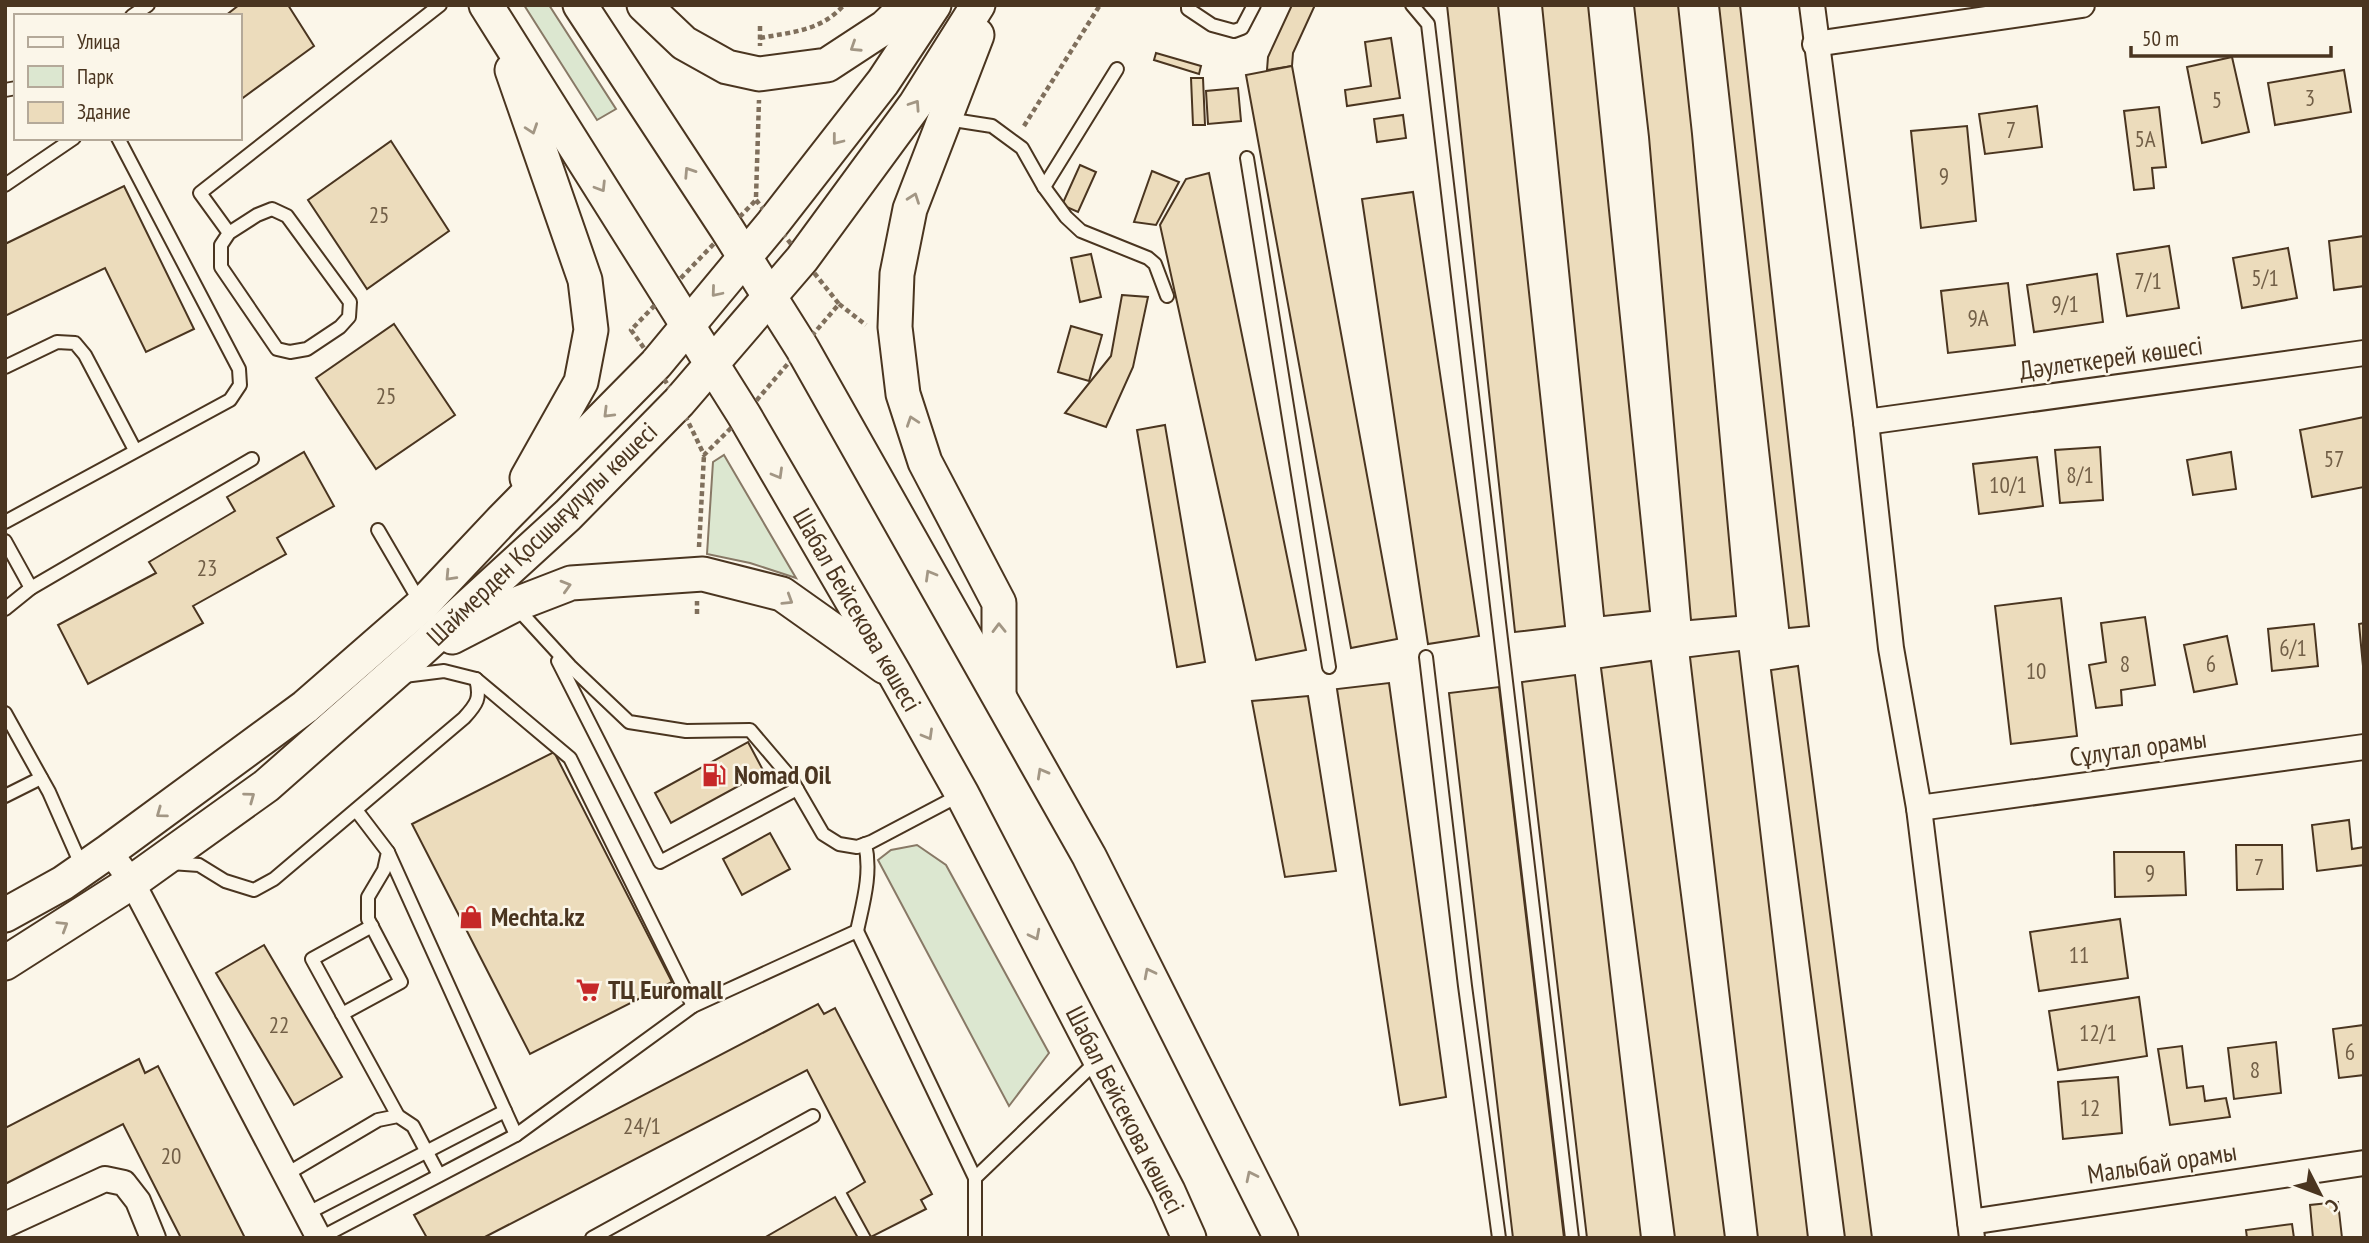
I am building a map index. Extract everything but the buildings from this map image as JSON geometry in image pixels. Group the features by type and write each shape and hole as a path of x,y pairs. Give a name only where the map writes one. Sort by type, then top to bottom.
{"main road":[{"path":"580,5 802,348 1090,856 1282,1238"},
{"path":"644,5 684,43 727,67 760,74 827,65 885,27 908,5"},
{"name":"Шаймерден Қосшығұлұлы көшесі","path":"5,915 96,860 305,707 422,605 656,364 745,257 883,82 934,5"},
{"name":"Шаймерден Қосшығұлұлы көшесі","path":"5,963 132,882 266,786 568,515 679,402 802,259 915,105 978,5"},
{"path":"989,5 910,209 897,274 895,327 902,394 925,462 999,603 999,697"},
{"path":"490,11 585,281 591,330 581,382 503,519"},
{"name":"Шабал Бейсекова көшесі","path":"490,11 744,415 894,673 962,794 1189,1238"},
{"path":"415,655 514,605 571,583 698,574 782,594 894,673"}],"street":[{"path":"1811,5 1866,422 1891,648 1919,808 1971,1230"},
{"path":"1815,44 2082,5"},
{"name":"Дәулеткерей көшесі","path":"1866,422 2364,353"},
{"name":"Сұлутал орамы","path":"1919,808 2364,747"},
{"path":"96,860 132,882 319,1238"},
{"name":"Малыбай орамы","path":"1971,1230 2364,1163"},
{"path":"5,1225 105,1179 124,1183 138,1202 153,1238"}],"lane":[{"path":"229,233 200,192 440,5"},
{"path":"1188,5 1188,9 1213,25 1234,32 1242,28 1254,5"},
{"path":"1412,5 1428,23 1572,1238"},
{"path":"1044,187 1117,69"},
{"path":"944,118 992,126 1022,148 1044,187 1066,217 1081,231 1148,258 1155,264 1167,296"},
{"path":"5,185 71,140"},
{"path":"5,522 230,400 240,385 239,369 119,140"},
{"path":"1247,158 1329,667"},
{"path":"272,209 287,216 350,302 349,317 340,327 307,349 290,352 277,349 221,267 221,245 229,233 272,209"},
{"path":"5,367 57,342 75,343 85,355 135,450"},
{"path":"5,609 31,588 252,459"},
{"path":"378,530 422,605"},
{"path":"5,541 31,588"},
{"path":"514,605 570,666 629,722 685,730 750,730 790,777 823,834 839,844 857,848 962,794"},
{"path":"550,645 660,862 797,789"},
{"path":"1426,657 1465,986 1499,1238"},
{"path":"390,677 444,671 476,679 570,758 693,1006"},
{"path":"160,862 199,865 225,881 254,890 274,880 464,718 475,706 480,693 476,679"},
{"path":"5,713 49,792 96,860"},
{"path":"5,796 41,778"},
{"path":"356,810 388,852 516,1135"},
{"path":"865,844 869,860 866,892 857,931 975,1178 975,1238"},
{"path":"342,1014 401,982 368,919 368,897 384,870 388,852"},
{"path":"372,926 312,959 398,1116 413,1126 439,1175"},
{"path":"319,1238 516,1135 693,1006 857,931"},
{"path":"975,1178 1099,1059"},
{"path":"306,1214 505,1111"},
{"path":"285,1175 378,1120 398,1116"},
{"path":"592,1238 813,1116"}],"path":[{"path":"760,38 817,27 844,5"},
{"path":"1024,134 1023,128 1100,5"},
{"path":"756,200 760,26"},
{"path":"667,292 727,229"},
{"path":"705,455 744,415 839,304 802,259"},
{"path":"679,402 705,455 697,614"}],"green space":[{"path":"524,5 549,5 616,109 597,120"},
{"path":"724,455 796,578 750,563 707,554 713,462"},
{"path":"917,845 946,865 1049,1053 1009,1106 878,860 891,850"}],"place":[{"name":"Nomad Oil","path":"714,775"},
{"name":"Mechta.kz","path":"471,917"},
{"name":"ТЦ Euromall","path":"588,990"}]}
